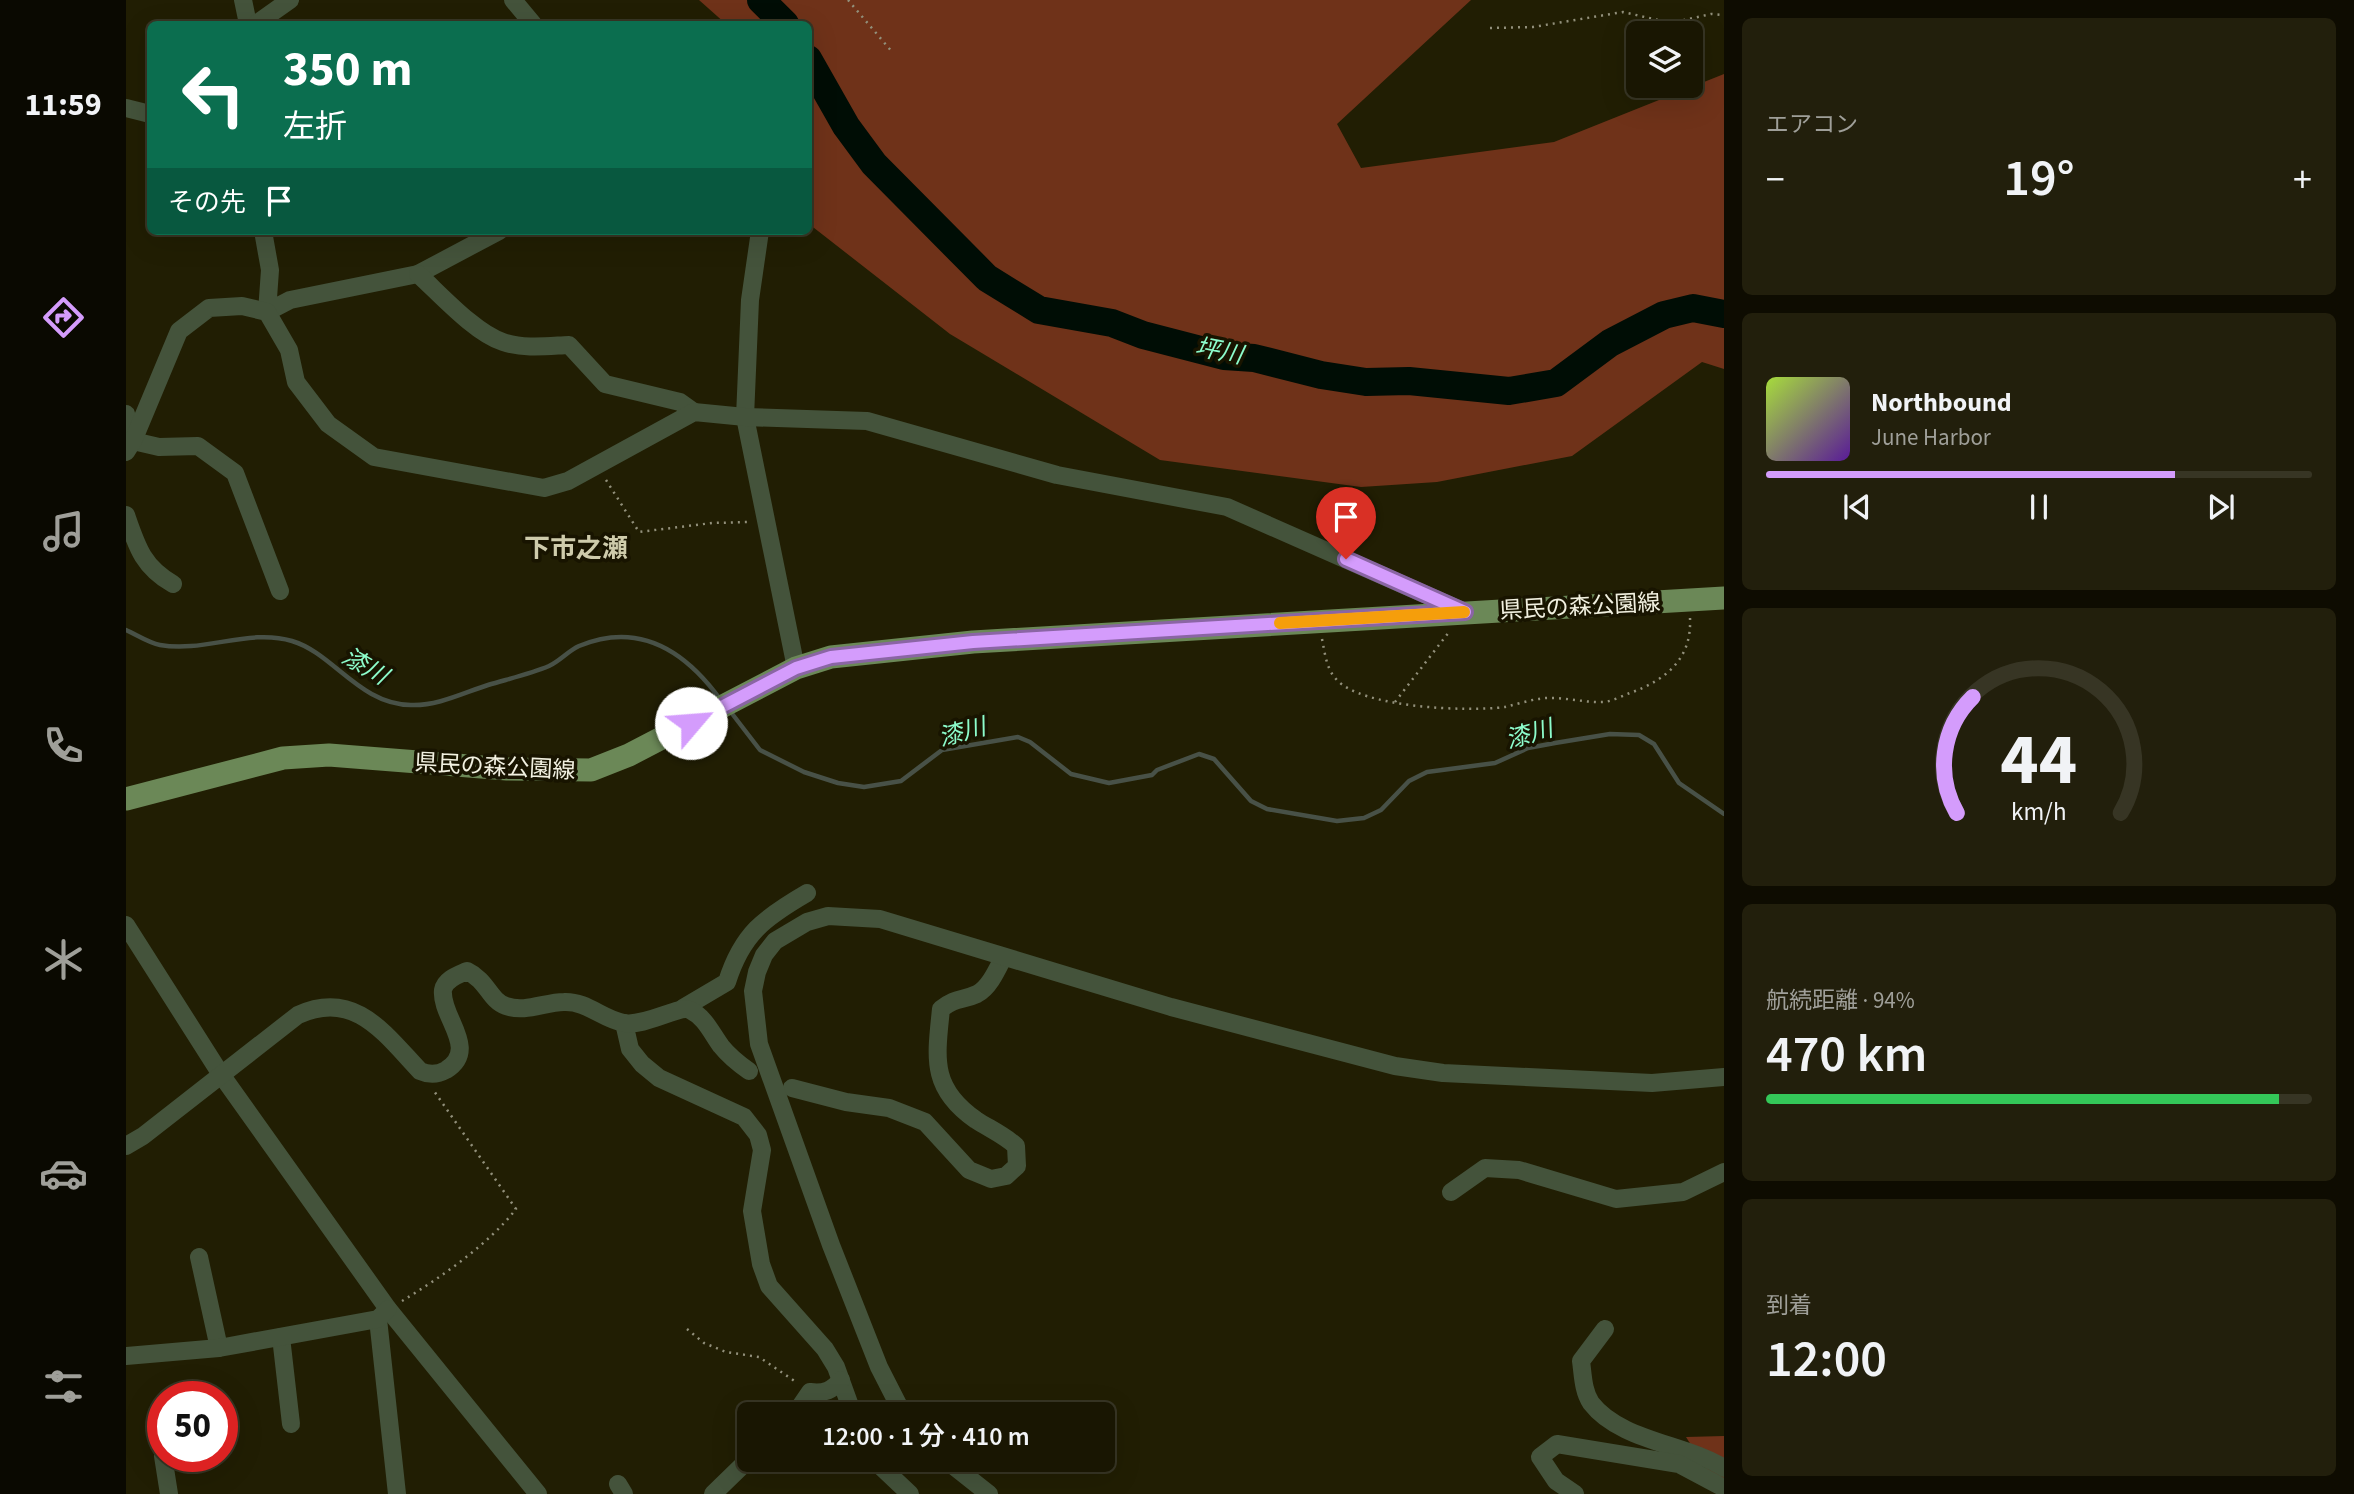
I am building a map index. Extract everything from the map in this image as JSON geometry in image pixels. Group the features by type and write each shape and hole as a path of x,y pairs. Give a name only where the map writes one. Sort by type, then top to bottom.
{"main road":[{"name":"県民の森公園線","path":"126,799 283,758 329,755 507,769 591,770 691,723 796,668 831,657 973,642 1724,598"}],"street":[{"path":"243,0 247,21"},
{"path":"260,21 290,0"},
{"path":"513,0 530,21"},
{"path":"126,108 147,113"},
{"path":"264,235 270,270 267,312 289,350 296,382 328,424 374,457 544,488 568,481 694,412"},
{"path":"130,446 179,331 209,308 242,306 267,312 290,300 418,274 491,235"},
{"path":"759,235 750,300 745,417 796,668"},
{"path":"418,274 475,324 502,342 528,346 569,345 605,384 680,402 694,412 745,417 867,421 1057,475 1227,507 1465,612"},
{"path":"126,414 130,446"},
{"path":"130,446 198,446 235,473 280,591"},
{"path":"126,515 143,557 154,573 173,584"},
{"path":"126,1146 143,1136 220,1073 298,1015 322,1007 343,1008 373,1021 420,1071 438,1073 454,1062 460,1041 443,992 445,984 456,975 467,971 480,977 494,998 505,1006 521,1008 565,1001 584,1004 608,1018 624,1023 648,1022 682,1008 727,982 735,958 760,923 807,893"},
{"path":"895,1402 863,1326 768,1071 754,1017 753,991 764,955 775,940 791,930 828,916 880,919 1184,1011 1395,1066 1443,1073 1652,1083 1724,1077"},
{"path":"126,925 220,1073 383,1314 538,1494"},
{"path":"792,1087 901,1112 925,1122 970,1170 991,1180 1006,1176 1017,1166 1016,1146 1004,1135 978,1121 953,1102 942,1080 936,1058 941,1009 954,999 978,993 989,982 1003,958"},
{"path":"682,1008 691,1010 704,1020 730,1056 749,1072"},
{"path":"624,1023 630,1049 659,1079 744,1117 758,1135 762,1150 752,1211 761,1264 769,1286 825,1349 849,1402"},
{"path":"1451,1192 1485,1168 1519,1170 1616,1199 1683,1192 1724,1172"},
{"path":"199,1257 219,1348"},
{"path":"126,1356 219,1348 383,1314"},
{"path":"383,1314 397,1494"},
{"path":"1605,1329 1581,1361 1583,1384 1591,1403 1621,1428 1724,1468"},
{"path":"281,1337 291,1424"},
{"path":"803,1402 810,1392 832,1390 841,1380"},
{"path":"1575,1494 1556,1481 1540,1457 1557,1444 1679,1464 1724,1488"},
{"path":"713,1494 737,1471"},
{"path":"166,1472 169,1494"},
{"path":"887,1472 910,1494"},
{"path":"961,1472 989,1494"}],"path":[{"path":"848,0 893,53"},
{"path":"1489,28 1533,27 1623,12 1671,23 1711,14 1724,15"},
{"path":"597,465 639,532 712,523 766,522"},
{"path":"1318,620 1328,668 1337,680 1355,693 1421,708 1503,707 1545,698 1606,702 1646,687 1670,673 1684,655 1690,633 1689,600"},
{"path":"1395,702 1465,612"},
{"path":"383,1314 426,1287 504,1225 516,1209 420,1071"},
{"path":"687,1329 704,1343 726,1352 759,1357 810,1392"}],"shaded area":[{"path":"699,0 1471,0 1337,124 1361,168 1554,142 1664,98 1703,98 1703,82 1724,74 1724,369 1702,362 1572,456 1437,482 1361,487 1160,460 950,334 812,226 812,21 723,21"},
{"path":"1724,1436 1724,1494 1722,1494 1686,1437"}],"waterway":[{"name":"坪川","path":"761,0 782,21"},
{"name":"坪川","path":"812,66 846,126 874,164 987,278 1039,310 1112,323 1143,335 1224,356 1254,358 1321,375 1366,382 1409,381 1509,391 1556,383 1610,343 1664,315 1693,308 1724,314"},
{"name":"漆川","path":"126,630 147,641 177,647 259,637 292,641 321,656 377,697 393,703 411,705 441,701 534,671 553,664 579,646 601,639 641,639 659,645 692,667 720,699"},
{"name":"漆川","path":"730,711 760,750 804,772 838,783 864,787 901,781 942,750 1018,737 1030,742 1071,774 1109,783 1152,775 1157,770 1199,754 1214,759 1251,801 1267,809 1337,821 1364,818 1381,810 1409,781 1427,772 1495,763 1528,748 1555,743 1610,734 1639,735 1654,744 1679,783 1724,814"}],"slow traffic":[{"path":"1280,623 1464,612"}],"district":[{"name":"下市之瀬","path":"576,548"}],"route":[{"path":"691,723 796,668 831,657 973,642 1465,612 1346,559"}]}
